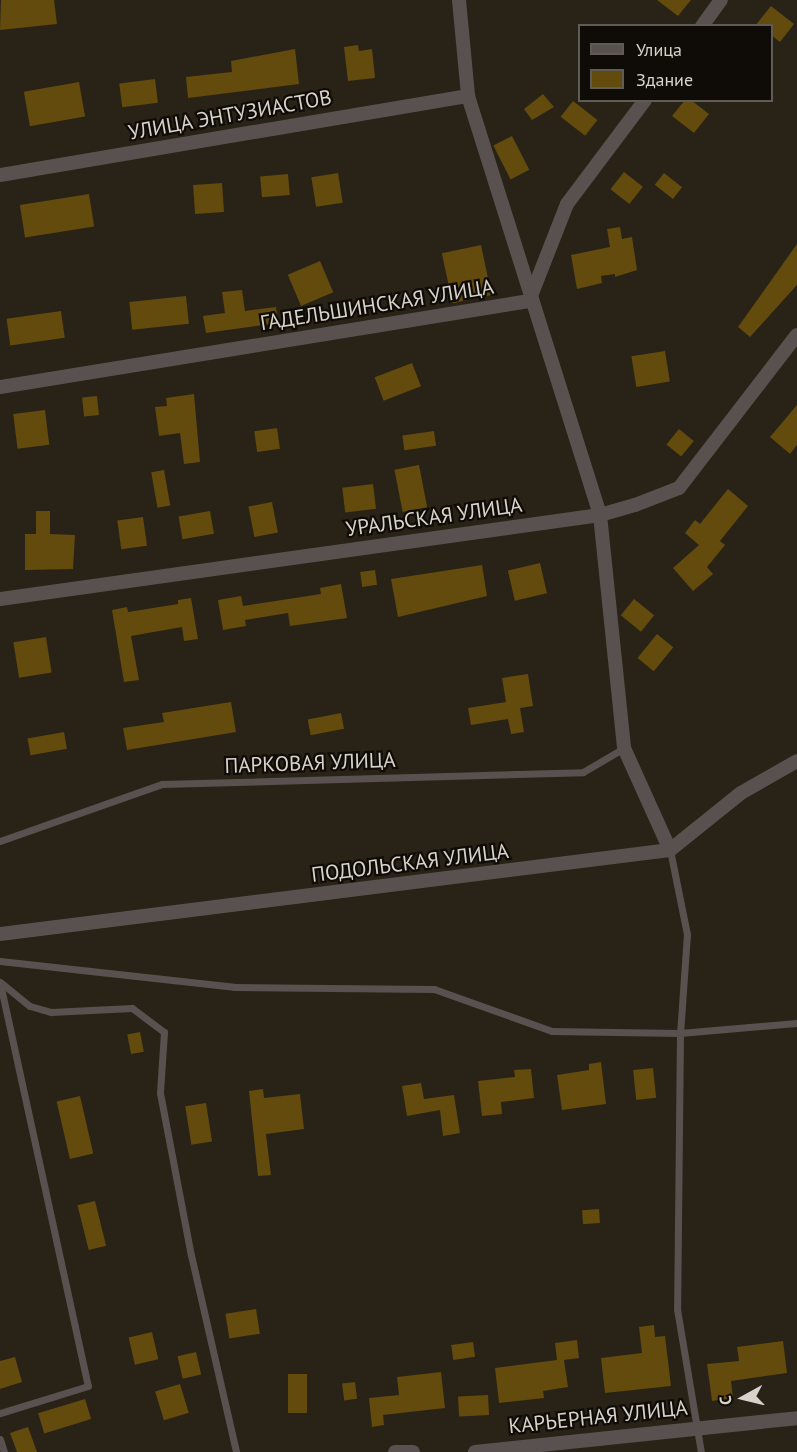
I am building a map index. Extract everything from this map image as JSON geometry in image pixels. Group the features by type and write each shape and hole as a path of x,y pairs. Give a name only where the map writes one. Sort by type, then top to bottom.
{"street":[{"path":"459,0 468,96 530,301 600,515 624,748 670,850 741,793 797,761"},
{"path":"703,24 721,0"},
{"name":"УЛИЦА ЭНТУЗИАСТОВ","path":"0,176 468,96"},
{"path":"530,301 567,204 644,102"},
{"name":"ГАДЕЛЬШИНСКАЯ УЛИЦА","path":"0,387 530,301"},
{"name":"УРАЛЬСКАЯ УЛИЦА","path":"0,599 600,515 679,488 797,335"},
{"name":"ПОДОЛЬСКАЯ УЛИЦА","path":"0,934 670,850"},
{"name":"КАРЬЕРНАЯ УЛИЦА","path":"475,1452 797,1418"},
{"path":"395,1452 413,1452"}],"lane":[{"name":"ПАРКОВАЯ УЛИЦА","path":"0,841 162,784 583,772 624,748"},
{"path":"670,850 687,934 680,1033 676,1310 700,1452"},
{"path":"0,961 234,987 434,989 552,1031 680,1033 797,1023"},
{"path":"0,983 88,1386 0,1413"},
{"path":"0,983 30,1006 51,1012 132,1008 164,1032 160,1094 191,1255 236,1452"},
{"path":"0,1439 4,1452"}],"building":[{"path":"1,0 54,0 57,24 0,30"},
{"path":"657,0 691,0 678,16"},
{"path":"771,6 794,24 780,42 773,37 773,24 757,24"},
{"path":"358,45 359,51 372,49 375,78 348,81 344,47"},
{"path":"295,49 299,84 188,98 186,77 232,72 231,61"},
{"path":"155,79 158,103 122,107 119,83"},
{"path":"79,82 85,116 30,126 24,92"},
{"path":"543,94 554,107 532,120 524,109"},
{"path":"573,101 597,120 585,136 561,117"},
{"path":"683,102 694,102 709,114 694,133 672,116"},
{"path":"512,136 529,170 511,179 493,146"},
{"path":"624,172 643,187 629,204 610,189"},
{"path":"338,173 343,203 316,207 311,177"},
{"path":"664,173 682,187 673,199 655,185"},
{"path":"288,174 290,195 262,197 260,176"},
{"path":"222,183 224,212 195,214 193,185"},
{"path":"89,194 94,227 25,238 20,205"},
{"path":"620,227 622,239 632,237 637,270 615,277 615,274 601,276 602,283 577,289 571,255 610,247 607,229"},
{"path":"797,244 797,285 750,337 738,327"},
{"path":"481,245 492,295 452,303 442,253"},
{"path":"320,261 333,292 301,306 288,275"},
{"path":"242,290 245,311 276,307 278,323 206,333 203,316 225,313 222,292"},
{"path":"186,296 189,324 132,330 129,302"},
{"path":"61,311 65,338 10,345 7,319"},
{"path":"665,351 670,382 636,387 631,356"},
{"path":"412,363 421,386 384,401 375,377"},
{"path":"194,394 200,462 184,464 180,433 159,436 155,407 167,406 166,398"},
{"path":"97,396 99,415 84,416 82,398"},
{"path":"797,405 797,445 790,454 770,437"},
{"path":"45,410 49,445 18,449 13,414"},
{"path":"277,428 280,449 257,452 254,431"},
{"path":"679,429 694,441 681,457 666,445"},
{"path":"434,431 436,446 404,450 402,435"},
{"path":"419,465 427,507 403,512 394,470"},
{"path":"164,470 170,505 157,508 151,472"},
{"path":"373,484 376,509 345,513 342,488"},
{"path":"728,489 748,506 720,541 725,545 707,567 713,574 693,591 673,568 699,545 685,533 695,520 700,524"},
{"path":"272,502 278,532 254,537 248,507"},
{"path":"36,511 50,511 50,534 75,535 73,569 25,570 25,534 36,534"},
{"path":"210,511 214,534 182,539 178,517"},
{"path":"143,517 147,546 121,549 117,521"},
{"path":"540,563 547,593 515,601 508,570"},
{"path":"482,565 487,596 398,617 391,579"},
{"path":"375,570 377,585 362,587 360,572"},
{"path":"341,584 347,618 290,626 288,613 245,620 246,626 223,630 218,600 241,596 243,606 321,594 320,588"},
{"path":"191,598 198,639 184,641 182,627 131,636 139,680 124,682 112,610 127,607 128,612 178,604 178,600"},
{"path":"634,599 654,615 641,632 621,615"},
{"path":"657,634 673,647 654,671 637,658"},
{"path":"46,637 52,673 19,678 13,642"},
{"path":"528,674 533,706 520,708 524,732 511,734 508,719 471,725 468,708 506,702 502,678"},
{"path":"231,702 236,732 127,750 123,728 164,722 162,713"},
{"path":"341,713 344,729 311,735 308,719"},
{"path":"64,732 67,749 31,755 28,738"},
{"path":"140,1032 144,1052 131,1054 127,1034"},
{"path":"601,1062 606,1104 562,1110 557,1075 589,1070 589,1064"},
{"path":"653,1068 656,1098 636,1100 633,1070"},
{"path":"531,1069 534,1098 501,1102 502,1114 482,1116 478,1081 515,1077 514,1070"},
{"path":"421,1083 424,1099 454,1095 460,1133 443,1136 440,1110 407,1116 402,1086"},
{"path":"263,1089 264,1098 300,1094 304,1129 266,1134 271,1175 258,1176 249,1091"},
{"path":"80,1096 93,1153 70,1159 57,1101"},
{"path":"206,1103 212,1142 191,1145 185,1106"},
{"path":"95,1201 106,1246 89,1250 78,1205"},
{"path":"599,1209 600,1223 583,1224 582,1210"},
{"path":"256,1309 260,1334 229,1339 225,1314"},
{"path":"654,1325 655,1337 665,1336 671,1386 605,1393 601,1358 642,1353 639,1327"},
{"path":"152,1332 158,1359 135,1365 129,1337"},
{"path":"577,1340 579,1358 564,1360 568,1387 543,1391 544,1398 499,1403 495,1368 557,1360 555,1343"},
{"path":"783,1341 787,1373 731,1381 733,1398 712,1401 707,1364 739,1361 737,1347"},
{"path":"473,1342 475,1357 453,1360 451,1345"},
{"path":"196,1352 201,1374 183,1379 177,1356"},
{"path":"15,1357 22,1382 0,1389 0,1361"},
{"path":"441,1372 445,1408 383,1415 384,1425 372,1427 369,1398 399,1395 397,1377"},
{"path":"288,1374 307,1374 307,1413 288,1413"},
{"path":"355,1382 357,1399 344,1400 342,1384"},
{"path":"180,1384 189,1413 164,1420 155,1392"},
{"path":"488,1395 489,1415 459,1417 458,1397"},
{"path":"85,1399 91,1419 44,1433 38,1413"},
{"path":"28,1427 37,1452 17,1452 10,1433"}]}
